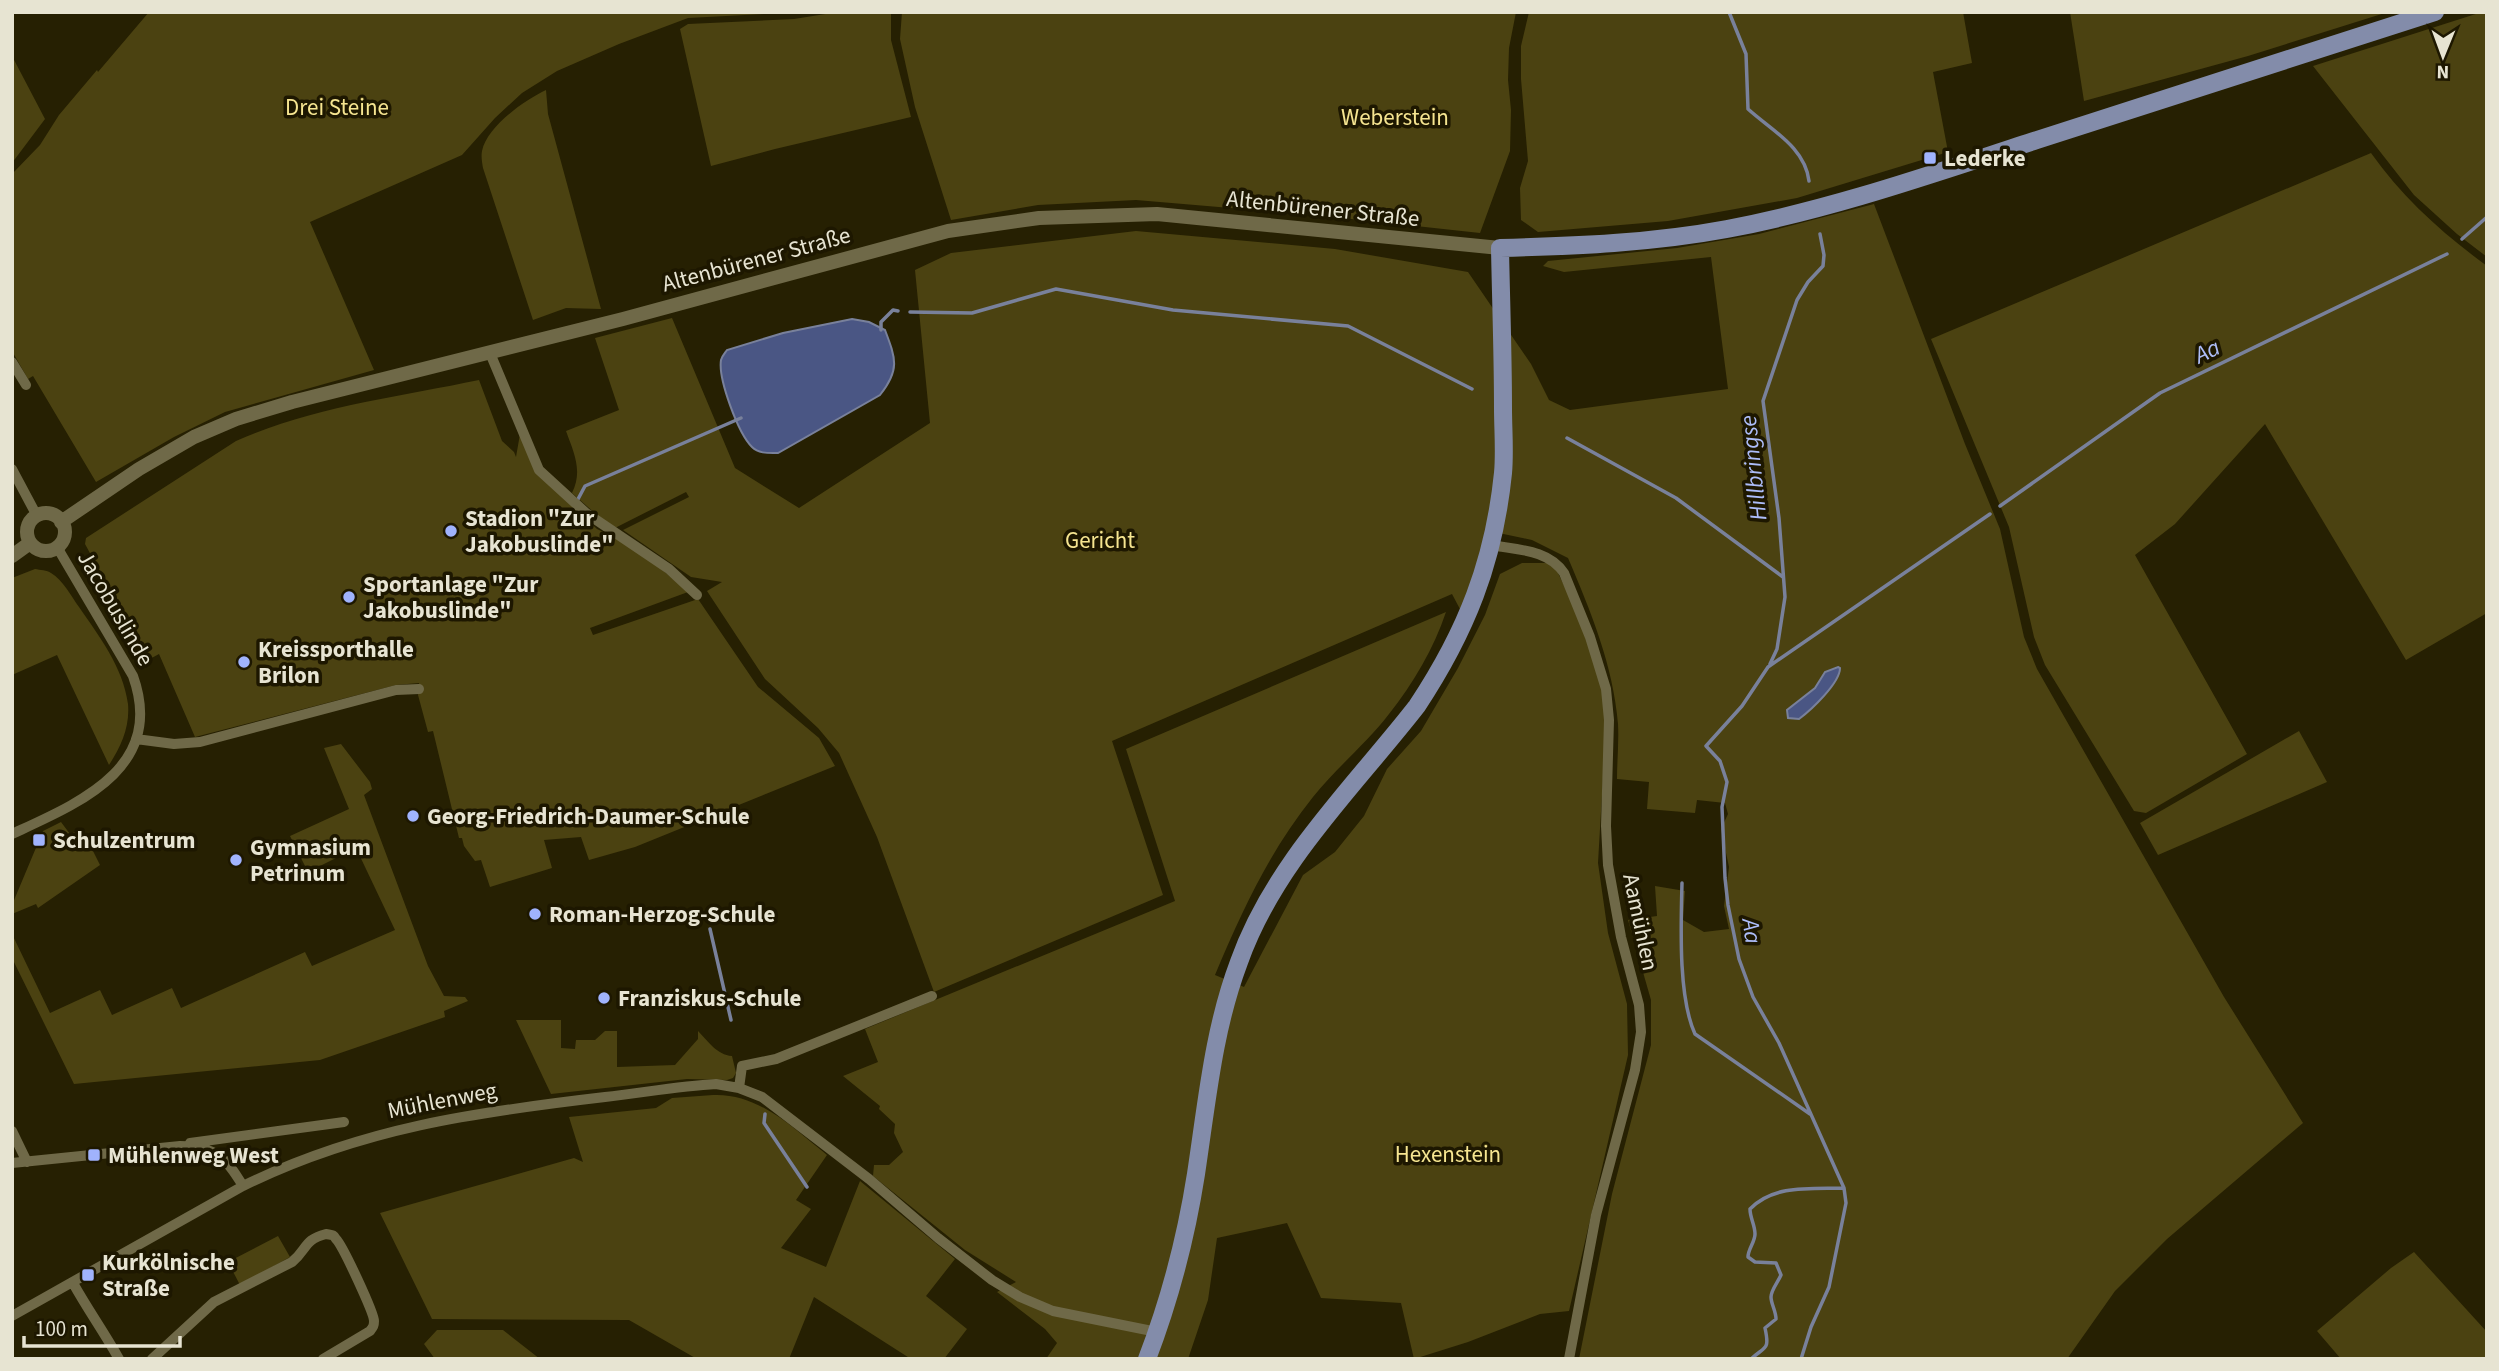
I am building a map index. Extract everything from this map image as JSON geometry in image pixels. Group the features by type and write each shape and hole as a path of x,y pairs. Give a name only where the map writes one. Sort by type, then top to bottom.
{"main road":[{"path":"1147,1359 1183,1242 1196,1174 1212,1057 1239,959 1284,873 1417,706 1448,657 1475,596 1491,545 1503,470 1500,248 1642,241 1725,229 1841,202 2435,12"}],"street":[{"name":"Altenbürener Straße","path":"61,522 139,469 217,425 292,402 490,354 948,231 1039,218 1157,214 1500,248"},
{"path":"490,354 539,470 586,513 669,569 697,595"},
{"path":"12,362 26,385"},
{"path":"12,469 37,516"},
{"path":"53,515 61,522 64,535 57,547 46,551 30,543 27,528 37,516 53,515"},
{"path":"12,556 30,543"},
{"name":"Aamühlen","path":"1491,545 1542,555 1558,564 1590,636 1603,678 1609,720 1606,808 1608,865 1621,937 1641,1018 1638,1057 1596,1215 1569,1359"},
{"name":"Jacobuslinde","path":"12,834 78,802 100,788 124,762 136,739 140,706 133,676 57,547"},
{"path":"136,739 174,744 200,742 396,690 419,689"},
{"path":"738,1087 742,1066 776,1059 932,996"},
{"name":"Mühlenweg","path":"12,1316 243,1186 271,1172 343,1145 435,1120 502,1109 708,1085 738,1087 762,1097 869,1178 938,1238 992,1280 1020,1297 1053,1311 1157,1332"},
{"path":"12,1131 18,1163 180,1146 222,1137 344,1122"},
{"path":"180,1146 202,1147 218,1154 229,1164 243,1186"},
{"path":"152,1359 215,1302 292,1262 300,1255 307,1242 327,1234 337,1240 358,1279 374,1320 370,1331 323,1359"},
{"path":"73,1283 119,1359"}],"green space":[{"name":"Drei Steine","path":"149,12 799,12 688,18 619,44 557,71 522,93 462,155 310,222 374,370 225,412 174,437 96,482 33,376 28,379 12,351 12,174 40,145 59,115"},
{"path":"838,12 891,12 891,40 911,117 711,166 680,29 688,24 794,19"},
{"name":"Weberstein","path":"902,12 1516,12 1509,48 1510,151 1480,233 1136,200 1038,205 951,220 915,107 900,39"},
{"path":"1529,12 1963,12 1972,63 1933,72 1948,152 1797,198 1668,221 1538,232 1521,220 1520,188 1528,161 1521,46"},
{"path":"2070,12 2388,12 2248,56 2084,101"},
{"path":"2487,12 2487,257 2414,195 2313,66"},
{"path":"12,56 45,119 12,163"},
{"path":"546,90 548,114 601,309 566,308 533,320 483,168 482,151 491,132 499,123 518,107"},
{"path":"2371,153 2396,185 2424,214 2487,266 2487,613 2406,660 2265,424 2175,524 2135,555 2247,754 2146,813 2134,811 2045,665 2034,637 2009,527 1931,339"},
{"name":"Gericht","path":"1874,204 2000,529 2024,637 2037,669 2224,997 2303,1123 2167,1239 2115,1291 2067,1359 1579,1359 1612,1194 1651,1045 1651,1000 1628,920 1657,916 1655,886 1685,891 1683,920 1704,932 1729,929 1724,906 1729,867 1721,829 1728,814 1725,803 1697,800 1695,813 1647,809 1649,782 1617,779 1618,724 1611,681 1593,619 1568,558 1532,540 1494,532 1461,611 1452,594 1112,741 1163,895 934,992 877,837 839,753 818,728 765,679 707,591 722,582 691,577 623,530 689,497 686,492 613,529 572,493 577,470 566,431 619,410 595,338 672,318 735,468 799,508 930,423 915,270 951,253 1136,231 1335,249 1468,272 1531,364 1549,400 1570,410 1728,389 1711,257 1564,272 1543,266 1548,261 1677,248 1759,234"},
{"name":"Sportanlage \"Zur Jakobuslinde\"","path":"479,380 502,441 516,457 520,434 535,470 597,529 637,548 688,592 590,628 593,635 698,599 758,687 819,738 835,766 635,847 589,860 581,837 544,840 552,868 490,887 481,860 475,861 464,846 462,838 459,838 433,731 428,732 418,695 419,683 396,685 195,737 159,654 148,660 85,544 86,538 236,441 265,429 325,411"},
{"name":"Hexenstein","path":"1522,563 1548,563 1557,571 1583,624 1601,682 1606,726 1598,863 1608,933 1627,1004 1628,1055 1569,1311 1540,1314 1468,1342 1414,1359 1401,1303 1321,1298 1287,1223 1217,1238 1208,1300 1188,1359 1046,1359 1057,1343 1045,1329 997,1292 1016,1282 965,1250 873,1176 874,1165 889,1165 903,1152 894,1133 895,1124 879,1109 880,1106 843,1076 878,1062 865,1029 1175,901 1126,749 1446,612 1429,652 1406,690 1380,725 1313,797 1283,839 1258,883 1215,975 1244,987 1303,875 1335,852 1364,816 1387,769 1421,731 1485,615 1500,574"},
{"path":"35,569 49,572 63,584 102,641 121,677 128,704 128,721 121,743 109,765 57,655 12,675 12,578"},
{"path":"2299,731 2327,782 2158,855 2140,823"},
{"path":"341,744 370,782 372,789 364,795 428,966 444,996 465,997 468,1001 444,1011 445,1017 320,1060 74,1084 12,958 12,934 50,1013 100,990 112,1015 172,988 181,1008 305,952 312,966 395,930 356,848 308,872 290,836 349,809 324,748"},
{"path":"61,822 70,834 82,829 100,865 38,908 36,904 12,914 12,905 43,831"},
{"path":"516,1020 561,1020 561,1048 575,1049 576,1040 595,1040 605,1031 617,1031 617,1067 675,1065 698,1039 698,1031 717,1050 732,1056 736,1073 733,1078 727,1080 687,1079 551,1094"},
{"path":"730,1096 760,1106 827,1155 796,1200 811,1209 781,1248 826,1267 860,1181 955,1259 926,1296 967,1329 944,1359 911,1359 814,1297 789,1359 697,1359 629,1320 432,1319 380,1213 574,1158 583,1162 569,1117 656,1108 672,1098"},
{"path":"278,1236 290,1257 240,1285 228,1262"},
{"path":"2414,1252 2487,1332 2487,1359 2341,1359 2317,1331 2391,1268"},
{"path":"437,1330 503,1330 540,1359 435,1359 424,1344"}],"water":[{"path":"852,319 869,322 885,330 889,340 894,357 893,371 880,395 778,453 764,453 752,447 735,418 726,392 721,360 727,350 783,333"},
{"path":"1838,667 1839,674 1835,681 1817,703 1799,719 1788,718 1787,710 1815,688 1825,672"}],"waterway":[{"name":"Hillbringse","path":"1729,12 1746,54 1748,109 1794,149 1801,158 1809,181"},
{"name":"Aa","path":"2462,239 2487,217"},
{"name":"Hillbringse","path":"1770,664 1777,649 1785,597 1779,518 1763,401 1797,300 1808,282 1823,266 1820,234"},
{"name":"Aa","path":"2000,506 2160,393 2447,254"},
{"path":"910,312 972,313 1056,289 1173,310 1348,326 1472,389"},
{"path":"881,330 881,322 893,310 898,311"},
{"path":"577,501 585,486 741,418"},
{"path":"1567,438 1676,498 1783,577"},
{"name":"Aa","path":"1751,1359 1765,1347 1765,1328 1776,1319 1771,1297 1781,1275 1776,1263 1755,1262 1748,1257 1755,1234 1750,1209 1770,1195 1782,1192 1807,1188 1844,1188 1779,1043 1753,997 1739,959 1725,878 1722,807 1727,782 1720,761 1706,746 1742,706 1768,667 1990,514"},
{"path":"1682,883 1683,981 1695,1034 1810,1114"},
{"path":"710,929 731,1020"},
{"path":"765,1114 764,1123 807,1187"},
{"path":"1801,1359 1811,1327 1829,1287 1846,1203 1844,1188"}],"place":[{"name":"Lederke","path":"1930,158"},
{"name":"Stadion \"Zur Jakobuslinde\"","path":"451,531"},
{"name":"Sportanlage \"Zur Jakobuslinde\"","path":"349,597"},
{"name":"Kreissporthalle Brilon","path":"244,662"},
{"name":"Georg-Friedrich-Daumer-Schule","path":"413,816"},
{"name":"Schulzentrum","path":"39,840"},
{"name":"Gymnasium Petrinum","path":"236,860"},
{"name":"Roman-Herzog-Schule","path":"535,914"},
{"name":"Franziskus-Schule","path":"604,998"},
{"name":"Mühlenweg West","path":"94,1155"},
{"name":"Kurkölnische Straße","path":"88,1275"}]}
